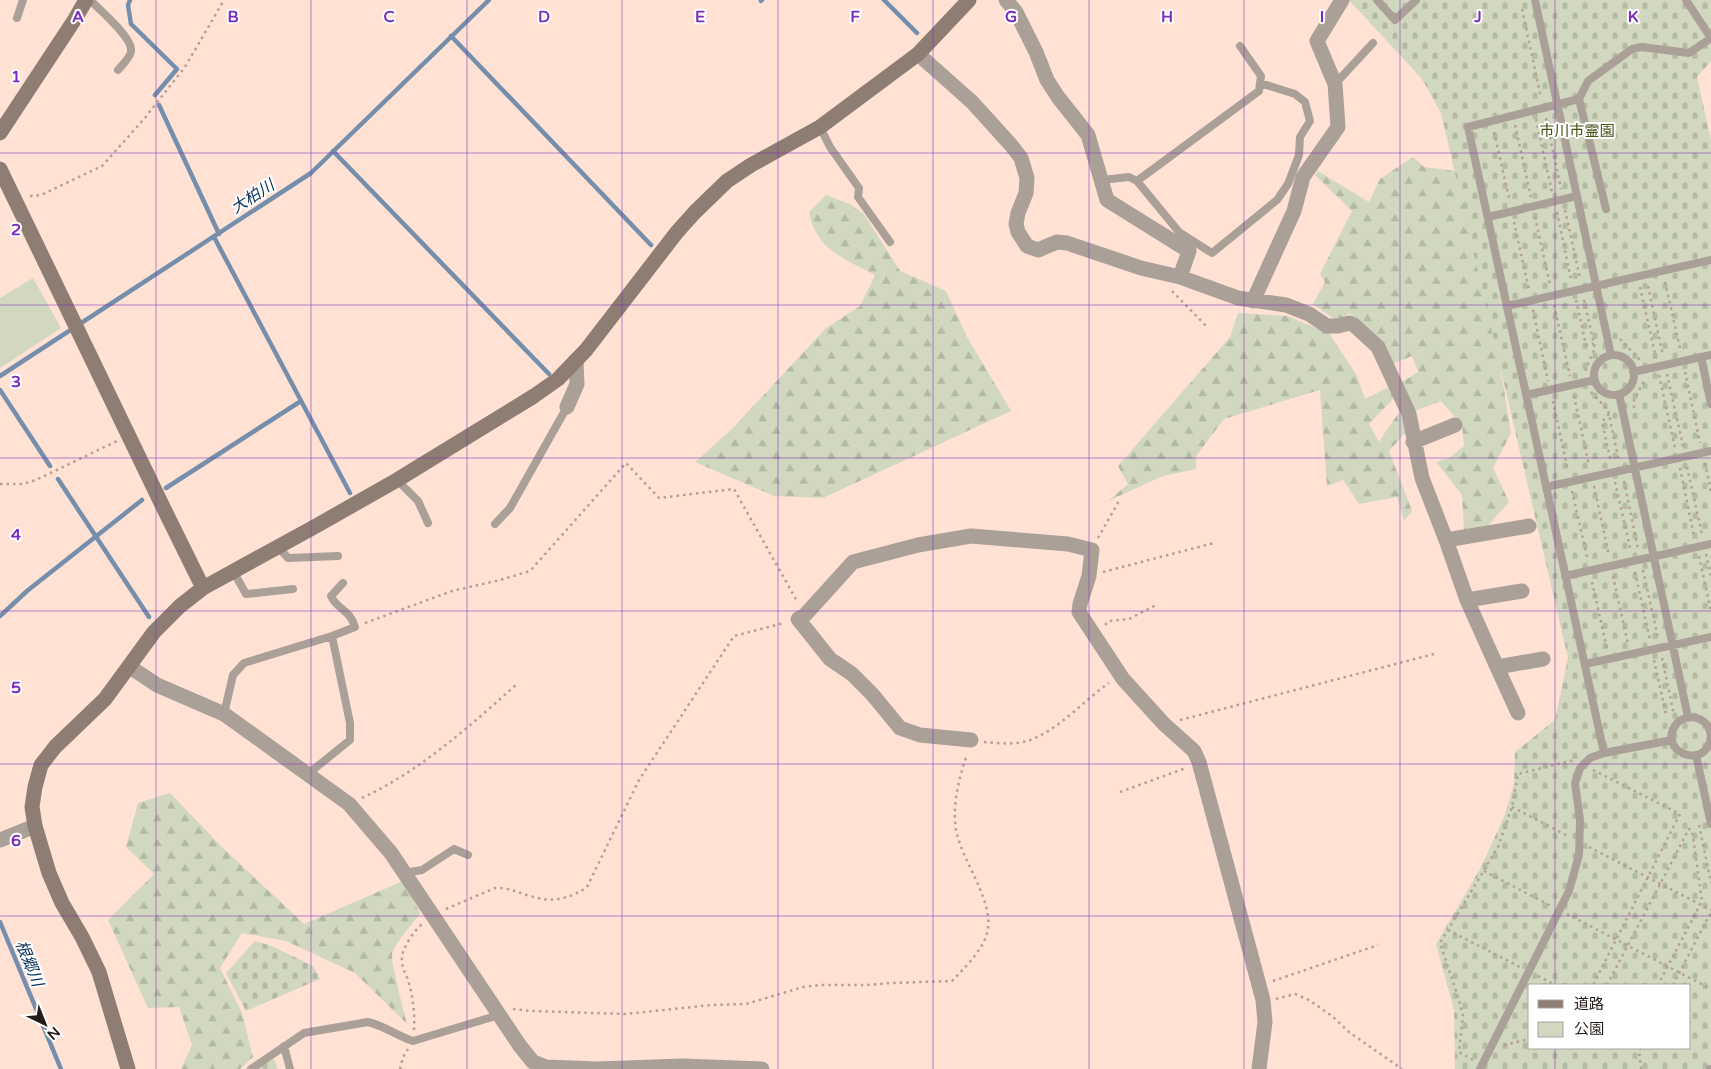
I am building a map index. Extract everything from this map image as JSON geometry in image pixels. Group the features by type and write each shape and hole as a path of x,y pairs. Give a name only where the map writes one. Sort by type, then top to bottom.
{"street":[{"path":"0,133 86,0"},
{"path":"128,1069 99,972 82,937 62,903 49,873 35,826 32,807 35,787 41,765 55,747 104,700 154,632 180,606 204,588 397,480 534,396 558,379 576,360 677,232 727,181 751,165 820,126 918,54 969,0"},
{"path":"1006,0 1016,12 1036,52 1047,80 1088,135 1107,200 1188,251 1180,277"},
{"path":"1253,301 1294,211 1303,178 1338,126 1335,84 1316,41 1342,0"},
{"path":"918,54 972,102 1011,144 1021,158 1027,178 1026,193 1016,224 1018,232 1027,246 1038,250 1058,242 1066,243 1141,268 1180,277 1238,298 1286,305 1308,314 1327,326 1349,323 1354,325 1378,347 1409,414 1413,442 1422,478 1467,600 1518,713"},
{"path":"0,169 128,436 204,588"},
{"path":"567,407 577,384 576,360"},
{"path":"1413,442 1455,425"},
{"path":"1446,540 1529,526"},
{"path":"971,740 920,735 900,728 872,694 852,674 830,659 801,617 853,562 918,545 971,536 1068,544 1092,550 1089,576 1080,604 1080,612 1123,679 1164,724 1194,751 1199,762 1261,993 1265,1022 1260,1069"},
{"path":"1467,600 1522,592"},
{"path":"1497,667 1544,659"},
{"path":"130,667 157,685 224,714 349,804 391,853 533,1062 546,1067 597,1069 682,1066 762,1069"},
{"path":"0,840 35,826"}],"lane":[{"path":"17,18 23,0"},
{"path":"90,0 127,39 131,48 132,53 118,70"},
{"path":"1377,0 1395,20 1416,0"},
{"path":"1535,0 1611,355"},
{"path":"1606,209 1579,99 1588,81 1632,49 1641,48 1689,53 1711,38 1686,0"},
{"path":"1335,84 1373,43"},
{"path":"1137,181 1259,91 1261,76 1240,46"},
{"path":"1188,251 1212,253 1277,200 1288,184 1300,155 1300,137 1310,120 1305,102 1295,94 1260,84"},
{"path":"1579,99 1468,127 1604,753"},
{"path":"820,126 830,147 859,188 858,197 890,242"},
{"path":"1102,180 1129,177 1137,181 1179,232 1212,253"},
{"path":"1488,217 1577,196"},
{"path":"1507,306 1711,260"},
{"path":"1611,355 1618,355 1626,359 1632,366 1631,384 1625,391 1619,394 1604,392 1595,380 1598,364 1605,357 1611,355"},
{"path":"1633,372 1711,355"},
{"path":"1701,357 1711,404"},
{"path":"1526,395 1595,380"},
{"path":"1619,394 1688,717"},
{"path":"494,524 510,508 567,407"},
{"path":"1546,487 1707,452"},
{"path":"397,480 418,501 428,523"},
{"path":"1565,576 1704,546"},
{"path":"278,547 288,558 338,556"},
{"path":"233,571 246,594 293,589"},
{"path":"224,714 233,674 244,662 332,636 355,627 352,616 333,600 331,596 343,583"},
{"path":"308,774 350,740 350,723 332,636"},
{"path":"1585,664 1711,637"},
{"path":"1688,717 1695,717 1704,721 1711,732 1706,750 1690,756 1681,753 1674,747 1672,740 1675,725 1688,717"},
{"path":"1481,1067 1560,910 1573,879 1579,855 1580,820 1575,783 1582,764 1590,758 1604,753 1672,740"},
{"path":"1696,755 1711,824"},
{"path":"404,872 422,870 454,849 468,855"},
{"path":"251,1069 304,1033 368,1022 413,1041 497,1011"},
{"path":"284,1046 290,1069"}],"path":[{"path":"14,196 41,195 102,166 144,119 185,67 224,0"},
{"path":"1522,9 1542,103"},
{"path":"1534,110 1586,345 1594,344"},
{"path":"1545,114 1562,194"},
{"path":"1564,204 1581,284"},
{"path":"1663,271 1683,362 1707,452 1711,492"},
{"path":"1642,275 1682,458 1711,576"},
{"path":"1642,275 1682,458 1704,546 1711,612"},
{"path":"1166,288 1174,292 1208,328"},
{"path":"1583,294 1594,344 1594,351 1584,374"},
{"path":"1618,335 1622,343 1635,354 1642,364"},
{"path":"1635,410 1634,400 1645,379"},
{"path":"1587,387 1608,410 1620,466"},
{"path":"0,484 23,484 36,480 128,436"},
{"path":"355,627 452,591 500,580 530,570 626,463 659,498 734,489 801,617 734,636 639,780 594,877 587,888 575,895 550,900 504,887 495,888 452,905 432,916 417,929 402,956 403,969 408,979 415,1017 413,1041 403,1056 400,1069"},
{"path":"1622,475 1640,554"},
{"path":"1092,550 1120,499"},
{"path":"1089,576 1214,543"},
{"path":"1642,564 1659,642"},
{"path":"1095,634 1109,621 1129,619 1156,605"},
{"path":"1661,652 1673,710 1668,719"},
{"path":"1164,724 1434,654"},
{"path":"497,1011 626,1014 711,1005 746,1004 803,987 821,985 952,981 984,944 989,924 988,910 961,847 956,830 957,788 971,740 1025,742 1040,737 1052,730 1092,695 1109,683 1123,679"},
{"path":"349,804 385,787 462,733 518,683"},
{"path":"1481,1067 1459,1052 1462,1016 1459,1000 1440,943 1498,847 1512,807 1518,774 1580,758 1590,758"},
{"path":"1120,792 1175,774 1199,762"},
{"path":"1582,764 1680,814 1594,984"},
{"path":"1512,807 1711,911 1674,984"},
{"path":"1697,817 1711,883"},
{"path":"1608,984 1689,829 1692,830 1702,901 1659,984"},
{"path":"1484,871 1711,989"},
{"path":"1448,930 1553,984"},
{"path":"1261,993 1378,945"},
{"path":"1261,993 1295,994 1309,1000 1332,1016 1349,1032 1402,1069"},
{"path":"1490,1048 1528,1039"},
{"path":"1641,1049 1641,1069"}],"green space":[{"name":"市川市霊園","path":"1349,0 1711,0 1711,61 1697,77 1711,140 1711,1069 1455,1069 1454,1010 1436,944 1480,869 1505,815 1514,783 1515,752 1555,720 1568,658 1441,113 1422,79"},
{"path":"1413,157 1424,167 1462,172 1495,334 1511,433 1493,468 1509,502 1485,529 1464,532 1462,495 1436,462 1449,458 1464,446 1462,425 1441,401 1412,412 1400,383 1418,372 1412,356 1393,364 1387,348 1349,313 1338,322 1313,304 1325,282 1320,274 1352,211 1315,175 1318,171 1369,202 1380,179"},
{"path":"826,195 850,204 864,214 900,271 946,291 967,337 1011,411 823,498 774,496 695,462 732,429 826,328 860,306 875,275 833,252 818,236 809,212"},
{"path":"33,278 61,328 0,368 0,298"},
{"path":"1238,313 1287,316 1329,333 1357,376 1365,399 1391,386 1396,396 1369,424 1379,442 1399,412 1408,430 1389,451 1412,511 1404,521 1397,497 1359,504 1343,480 1327,486 1320,390 1224,419 1196,456 1196,469 1163,476 1108,501 1128,484 1118,466 1230,337"},
{"path":"170,793 222,847 304,924 403,881 420,913 400,939 392,955 407,1024 355,973 286,941 242,933 220,968 242,1013 253,1057 240,1069 181,1069 192,1045 179,1007 148,1008 108,920 154,874 126,847 138,803"},
{"path":"255,941 272,946 313,966 320,979 246,1011 226,973"},
{"path":"274,1059 278,1069 257,1069"}],"waterway":[{"path":"130,0 128,5 131,24 177,69 155,95"},
{"name":"大柏川","path":"0,376 311,173 489,0"},
{"path":"884,0 917,33"},
{"path":"451,36 651,245"},
{"path":"159,105 219,234"},
{"path":"333,151 549,374"},
{"path":"214,237 350,493"},
{"path":"0,390 50,466"},
{"path":"166,488 301,401"},
{"path":"58,479 149,617"},
{"path":"0,616 27,591 142,500"},
{"name":"根郷川","path":"0,922 61,1069"}]}
